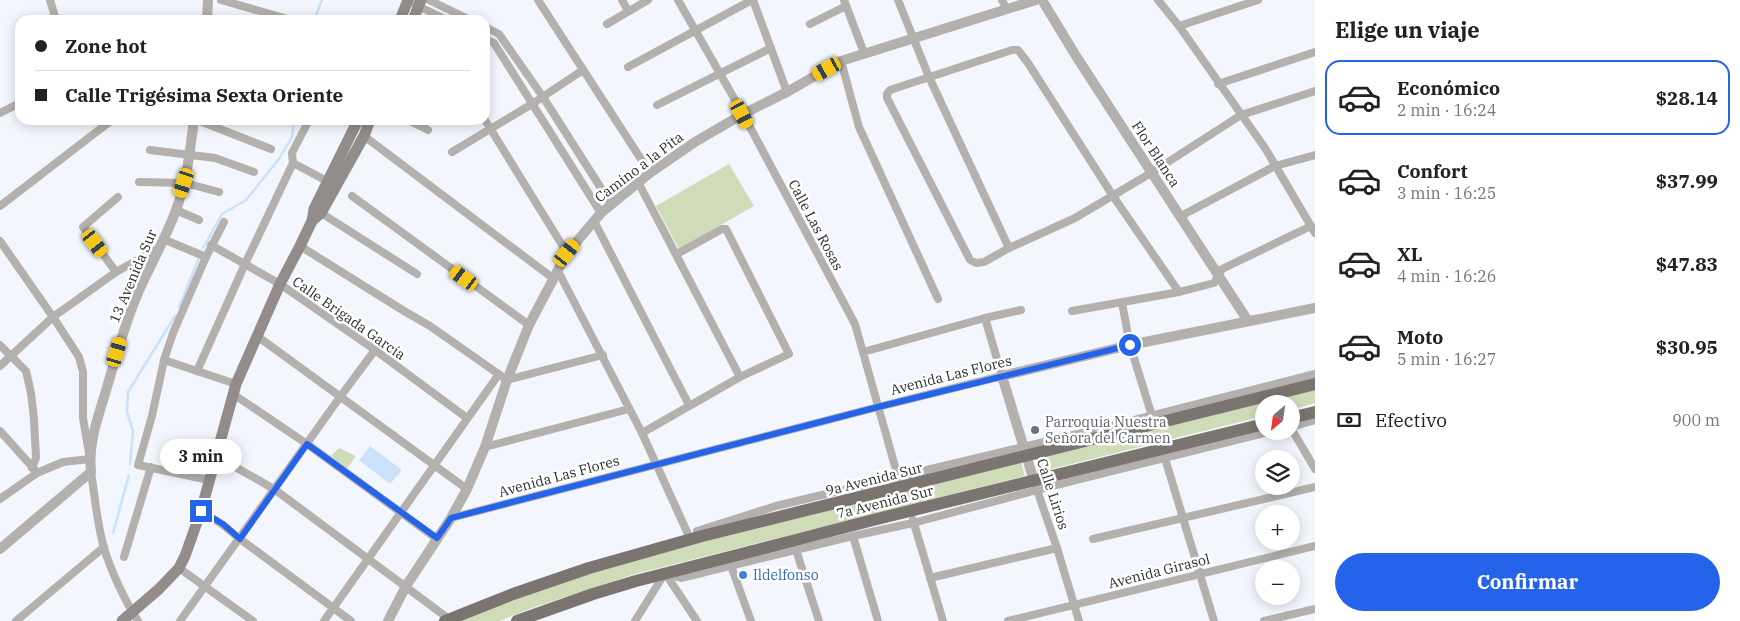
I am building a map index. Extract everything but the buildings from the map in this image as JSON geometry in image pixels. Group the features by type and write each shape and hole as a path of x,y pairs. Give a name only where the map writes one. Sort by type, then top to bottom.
{"main road":[{"path":"404,15 414,2"},
{"path":"413,15 414,2"},
{"path":"317,211 328,182 356,125"},
{"path":"122,621 135,617 179,568 192,540 201,511 234,389 280,284 317,211 364,136 368,125"},
{"name":"9a Avenida Sur","path":"447,620 513,594 589,568 702,536 871,496 1025,451 1104,437 1315,384"},
{"path":"1300,416 1315,412"},
{"path":"1104,437 1115,425"},
{"name":"7a Avenida Sur","path":"517,621 593,594 665,573 912,517 1164,454 1255,427"}],"street":[{"path":"50,0 54,15"},
{"path":"206,15 208,0"},
{"path":"220,0 273,15"},
{"path":"429,0 460,15"},
{"path":"538,0 650,173"},
{"path":"622,0 628,11"},
{"path":"607,24 648,0"},
{"name":"Calle Las Rosas","path":"678,0 856,324 898,477"},
{"path":"628,67 753,0 787,92"},
{"path":"898,0 912,39 929,77 1009,248"},
{"name":"Camino a la Pita","path":"388,621 406,586 451,518 467,488 485,447 503,377 529,325 567,253 601,213 638,182 695,142 742,114 787,92 841,61 912,39 1004,4 1036,0"},
{"name":"Flor Blanca","path":"1042,0 1076,56 1248,322"},
{"path":"1072,311 1180,292 1214,283 1222,269 1313,229 1275,166 1241,115 1179,26 1158,0"},
{"path":"1179,26 1258,0"},
{"path":"414,2 438,15"},
{"path":"810,24 845,3 864,53"},
{"path":"490,29 500,34 543,97 611,204"},
{"path":"490,41 494,43 601,213"},
{"path":"657,105 770,48"},
{"path":"1180,292 1112,196 1018,50 1012,50 890,90 887,98 970,260 976,263 984,262 1009,248 1075,218 1112,196 1151,173 1241,115 1315,91"},
{"path":"1218,84 1315,52"},
{"path":"841,61 859,128 938,299"},
{"path":"452,152 532,104 583,70"},
{"path":"0,113 15,106"},
{"path":"0,206 106,125"},
{"name":"13 Avenida Sur","path":"91,472 90,459 94,430 125,326 176,210 184,183 194,125"},
{"path":"208,125 271,149"},
{"path":"197,371 293,163 292,153 306,125"},
{"path":"418,125 428,130"},
{"path":"488,125 567,253"},
{"path":"364,136 556,275 603,355 642,432 688,534"},
{"path":"150,150 215,158 254,172"},
{"path":"1180,216 1275,166 1315,155"},
{"path":"293,163 328,182"},
{"path":"139,182 184,183 219,192"},
{"path":"638,182 740,378"},
{"path":"352,196 529,325"},
{"path":"116,272 83,227 118,197"},
{"path":"176,210 199,220"},
{"path":"317,211 417,274"},
{"path":"594,221 689,405"},
{"path":"209,480 138,465 152,416 164,360 181,312 211,245 224,222"},
{"path":"642,432 689,405 789,354 726,229 722,229 677,254"},
{"path":"0,241 54,317 79,357 83,372 83,418 90,459 63,462 35,470 0,498"},
{"path":"0,366 54,317 116,272 161,243 206,257"},
{"name":"Calle Brigada García","path":"211,245 280,284 375,350 467,418"},
{"path":"300,246 430,326 503,377"},
{"path":"1122,303 1130,345 1152,416"},
{"name":"Avenida Las Flores","path":"451,518 1002,376 1130,345 1315,308"},
{"path":"863,352 985,318 1021,310"},
{"name":"Calle Lirios","path":"985,318 1078,621"},
{"path":"257,336 467,488"},
{"path":"0,345 26,371 31,393 36,458 35,470"},
{"path":"180,621 375,350"},
{"path":"324,621 467,418 503,377 603,355"},
{"path":"164,360 197,371 234,389 437,538"},
{"path":"636,554 688,534 776,506 898,477 1025,451 1115,425 1315,374"},
{"path":"485,447 629,409"},
{"path":"1300,424 1315,420"},
{"path":"0,431 35,470"},
{"path":"1214,621 1164,454 1255,435"},
{"path":"1298,440 1315,469"},
{"path":"216,456 274,488 406,586 447,620"},
{"path":"124,557 151,468"},
{"path":"91,472 104,547 111,567 135,617"},
{"path":"0,549 91,472"},
{"path":"1093,539 1315,487"},
{"path":"201,511 223,524 240,539 351,621"},
{"path":"665,573 681,578 731,566 794,545 853,536 912,517 943,621"},
{"path":"853,536 878,621"},
{"path":"794,545 819,621"},
{"name":"Avenida Girasol","path":"1008,621 1315,546"},
{"path":"16,621 104,547"},
{"path":"930,578 1057,548"},
{"path":"731,566 751,621"},
{"path":"179,568 253,621"},
{"path":"635,621 665,573"},
{"path":"665,573 696,621"},
{"path":"1264,621 1315,609"}],"green space":[{"path":"729,164 754,206 679,249 656,206"},
{"path":"1315,389 1315,403 1300,407 1300,395 1291,395"},
{"path":"1255,404 1255,418 1039,472 1035,458"},
{"path":"339,448 356,456 347,469 331,456"},
{"path":"1021,462 1025,476 635,574 532,608 499,621 459,621 526,594 632,559"}],"water":[{"path":"370,446 402,470 390,484 359,460"}],"waterway":[{"path":"316,15 322,0"},
{"path":"203,248 222,214 246,200 279,159 292,137 293,125"},
{"path":"179,307 199,258"},
{"path":"130,464 133,431 127,412 128,392 175,316"},
{"path":"113,533 129,475"}],"place":[{"name":"Parroquia Nuestra Señora del Carmen","path":"1035,430"},
{"name":"Ildelfonso","path":"743,575"}],"route":[{"path":"201,511 223,524 240,539 274,488 307,444 437,538 451,518 878,407 1130,345"}]}
